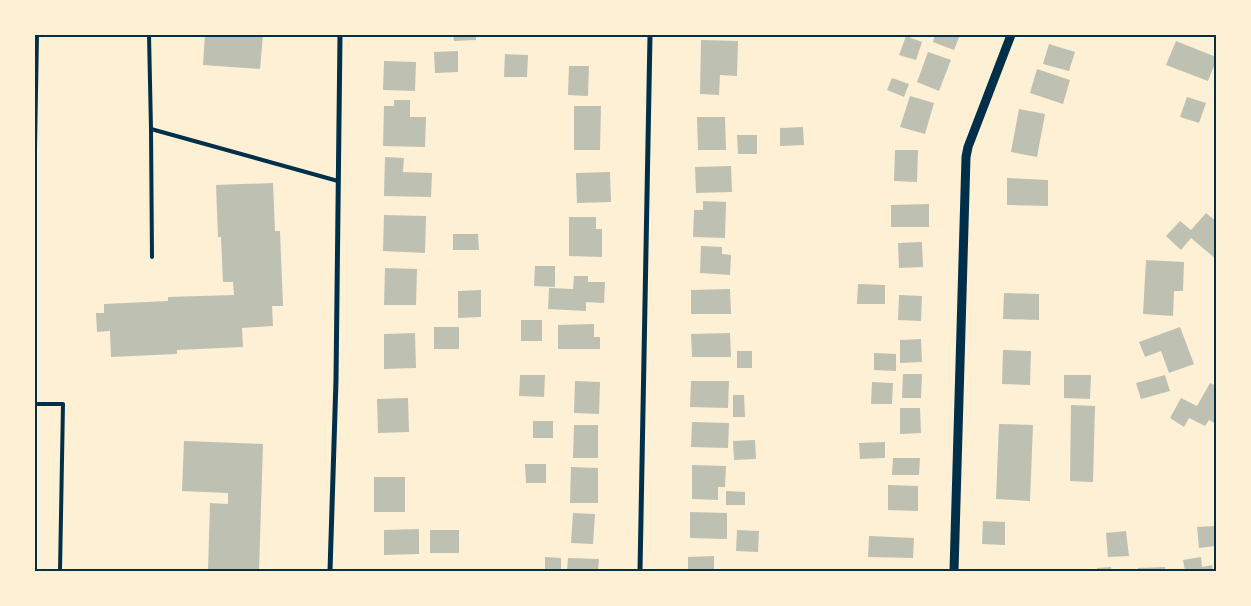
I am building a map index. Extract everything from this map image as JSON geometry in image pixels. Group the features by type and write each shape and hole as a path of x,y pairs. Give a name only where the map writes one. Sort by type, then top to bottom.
{"street":[{"path":"330,571 336,380 340,35"},
{"path":"640,571 650,35"},
{"path":"954,571 966,157 968,147 1011,35"}],"lane":[{"path":"35,148 38,35"},
{"path":"149,35 152,257"},
{"path":"151,129 338,180"},
{"path":"35,404 63,404 60,571"}],"building":[{"path":"205,35 263,35 260,69 203,65"},
{"path":"453,35 476,35 476,40 454,41"},
{"path":"935,35 960,35 954,50 933,42"},
{"path":"906,36 922,42 916,60 899,55"},
{"path":"701,40 738,41 737,76 720,75 719,95 700,94"},
{"path":"1176,41 1216,57 1208,81 1166,65"},
{"path":"1049,44 1075,52 1069,71 1043,64"},
{"path":"458,51 458,72 435,73 434,52"},
{"path":"928,52 951,60 939,91 917,82"},
{"path":"505,54 528,55 527,77 504,77"},
{"path":"384,61 416,62 415,91 383,90"},
{"path":"569,66 589,66 588,96 568,95"},
{"path":"1037,69 1070,80 1063,104 1030,93"},
{"path":"892,78 909,84 904,97 887,90"},
{"path":"910,96 934,103 925,134 900,127"},
{"path":"1187,97 1206,103 1199,123 1180,117"},
{"path":"394,100 410,100 410,117 426,117 425,147 383,146 384,106 394,106"},
{"path":"574,106 601,106 600,150 574,150"},
{"path":"1019,109 1045,114 1037,157 1011,152"},
{"path":"697,117 725,117 726,150 698,150"},
{"path":"803,127 804,145 780,146 780,128"},
{"path":"737,135 757,135 757,154 738,154"},
{"path":"895,150 918,150 917,182 894,181"},
{"path":"385,157 404,158 403,172 432,173 431,197 384,196"},
{"path":"731,166 732,192 696,193 695,167"},
{"path":"610,172 611,202 577,203 576,173"},
{"path":"1007,178 1048,180 1048,206 1007,205"},
{"path":"273,183 275,231 280,231 283,306 272,306 273,326 242,328 243,347 177,350 177,354 111,357 110,331 97,332 96,313 104,313 104,304 168,301 168,297 234,295 233,282 223,282 221,237 218,237 216,185"},
{"path":"703,201 726,202 725,238 693,237 694,210 703,210"},
{"path":"929,204 929,227 891,227 891,205"},
{"path":"1206,213 1216,221 1216,259 1191,238 1181,250 1166,236 1180,221 1191,230"},
{"path":"384,215 426,216 425,253 383,251"},
{"path":"569,217 596,217 596,229 602,229 602,257 569,256"},
{"path":"453,234 478,234 479,250 453,250"},
{"path":"922,242 923,267 899,268 898,243"},
{"path":"701,246 722,247 722,254 731,255 730,275 700,273"},
{"path":"1146,260 1184,262 1183,291 1174,291 1173,316 1143,314"},
{"path":"535,266 555,266 555,287 534,286"},
{"path":"385,268 417,269 416,305 384,305"},
{"path":"574,276 588,276 588,282 605,282 604,303 586,302 586,311 548,309 549,288 573,289"},
{"path":"858,284 885,285 885,304 857,304"},
{"path":"730,289 731,314 691,314 691,290"},
{"path":"481,290 481,317 458,318 458,291"},
{"path":"1004,293 1039,294 1039,320 1003,319"},
{"path":"899,295 922,296 921,321 898,320"},
{"path":"521,320 542,320 542,341 521,341"},
{"path":"594,324 594,337 600,337 600,349 558,349 558,325"},
{"path":"434,327 459,327 459,349 434,349"},
{"path":"1180,327 1194,364 1169,373 1161,351 1145,357 1139,342"},
{"path":"415,333 416,368 384,369 384,334"},
{"path":"730,333 731,357 692,357 691,334"},
{"path":"921,339 922,362 900,363 900,340"},
{"path":"1003,350 1031,351 1030,385 1002,384"},
{"path":"737,351 752,351 752,368 737,368"},
{"path":"874,353 896,354 896,371 874,370"},
{"path":"903,374 922,374 921,398 902,398"},
{"path":"520,375 545,375 544,397 519,396"},
{"path":"1064,375 1091,375 1090,399 1064,398"},
{"path":"1165,375 1170,391 1141,399 1136,383"},
{"path":"575,381 600,382 599,414 574,413"},
{"path":"691,381 729,381 728,408 690,407"},
{"path":"872,382 893,383 892,404 871,404"},
{"path":"1210,383 1216,386 1216,424 1209,420 1205,426 1189,418 1184,427 1170,418 1181,398 1197,406"},
{"path":"733,395 744,395 745,417 733,417"},
{"path":"408,398 409,432 378,433 377,399"},
{"path":"1071,405 1095,406 1093,482 1070,481"},
{"path":"900,408 920,408 921,433 900,434"},
{"path":"533,421 553,421 553,438 533,438"},
{"path":"692,422 729,423 728,448 691,447"},
{"path":"999,424 1033,425 1030,501 996,499"},
{"path":"574,425 598,425 598,458 573,458"},
{"path":"755,440 756,459 734,460 733,441"},
{"path":"184,441 263,444 259,571 208,571 210,503 228,504 228,493 182,491"},
{"path":"885,442 885,458 860,459 859,443"},
{"path":"893,458 920,458 919,475 892,475"},
{"path":"525,464 546,464 546,483 526,483"},
{"path":"692,465 726,466 725,487 718,487 718,500 692,499"},
{"path":"571,467 598,468 598,503 570,503"},
{"path":"374,477 405,477 405,512 374,512"},
{"path":"888,485 918,486 918,511 888,510"},
{"path":"726,491 745,492 745,505 726,505"},
{"path":"690,512 727,513 727,539 690,538"},
{"path":"573,513 595,514 593,544 571,543"},
{"path":"983,521 1005,522 1005,545 982,544"},
{"path":"1215,526 1216,546 1199,548 1197,527"},
{"path":"419,529 419,554 384,555 384,530"},
{"path":"430,530 459,530 459,553 430,553"},
{"path":"737,530 759,531 758,552 736,551"},
{"path":"1126,531 1129,556 1108,557 1106,533"},
{"path":"869,536 914,538 913,558 868,557"},
{"path":"714,556 714,571 688,571 688,557"},
{"path":"545,557 561,558 561,571 545,571"},
{"path":"1201,557 1202,567 1212,565 1213,571 1185,571 1183,560"},
{"path":"568,558 599,559 598,570 567,571"},
{"path":"1111,567 1112,571 1097,571 1097,568"},
{"path":"1165,567 1165,571 1138,571 1138,568"}]}
